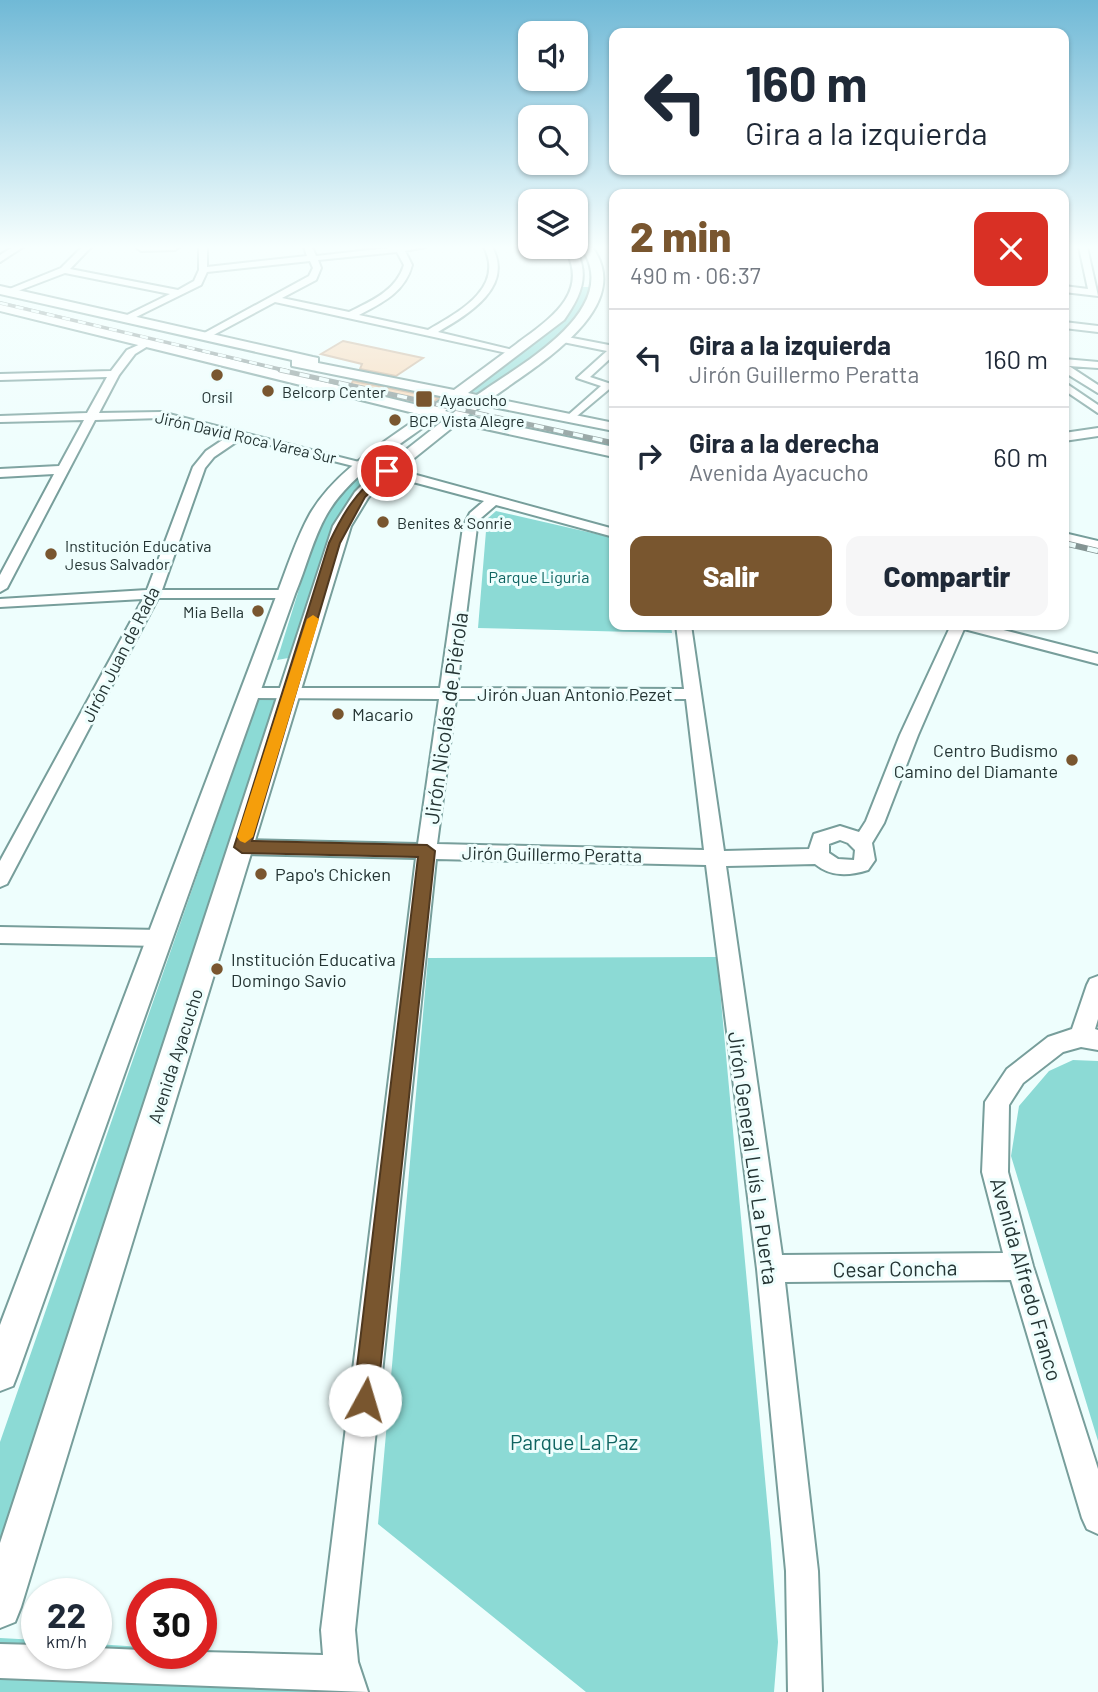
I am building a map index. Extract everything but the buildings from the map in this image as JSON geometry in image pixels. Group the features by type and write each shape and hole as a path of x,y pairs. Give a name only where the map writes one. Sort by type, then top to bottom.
{"main road":[{"path":"69,326 297,383 448,408 609,451"},
{"path":"70,326 332,389"},
{"path":"144,326 328,370 362,374"},
{"path":"156,326 362,374 448,408 481,400 609,426"},
{"name":"Avenida Ayacucho","path":"0,1373 249,693 318,514 337,488 376,468 549,326"},
{"name":"Avenida Ayacucho","path":"448,408 481,400 562,339 575,326"},
{"name":"Avenida Ayacucho","path":"0,1606 342,526 376,468"},
{"path":"1069,531 1098,537"},
{"path":"1069,539 1098,546"},
{"path":"1069,555 1098,561"}],"street":[{"path":"202,337 223,326"},
{"path":"396,326 516,352"},
{"path":"429,333 441,326"},
{"path":"1072,326 1098,329"},
{"path":"562,339 609,349"},
{"path":"0,588 114,374 131,352 143,346"},
{"path":"570,418 609,385 582,378 609,354"},
{"path":"1069,364 1098,365"},
{"path":"1,366 45,376"},
{"path":"1069,368 1098,390"},
{"path":"0,377 114,374"},
{"path":"1069,389 1098,410"},
{"name":"Jirón David Roca Varea Sur","path":"0,419 160,415 376,468 609,532"},
{"path":"1069,436 1098,432"},
{"name":"Jirón Juan de Rada","path":"0,879 153,594 199,467 210,454 239,435"},
{"path":"0,473 63,470"},
{"name":"Jirón Nicolás de Piérola","path":"346,1682 338,1652 339,1618 427,851 470,527 475,516 492,501"},
{"path":"0,603 153,594 286,594"},
{"name":"Jirón General Luís La Puerta","path":"685,630 769,1269 802,1571 805,1692"},
{"path":"861,843 876,823 909,735 956,630"},
{"path":"986,630 1098,659"},
{"name":"Jirón Juan Antonio Pezet","path":"249,693 692,694"},
{"path":"832,834 848,835 865,848 865,860 856,868 832,866 820,856 818,850 821,839 832,834"},
{"name":"Jirón Guillermo Peratta","path":"242,847 714,857 820,856"},
{"path":"0,935 160,938"},
{"name":"Avenida Alfredo Franco","path":"1098,985 1089,1038 1056,1044 1015,1076 998,1102 995,1172 1020,1266 1098,1518"},
{"name":"Cesar Concha","path":"769,1269 1020,1266"},
{"path":"0,1661 279,1672 346,1682"}],"green space":[{"path":"552,326 569,326 545,348 481,394 469,391 546,334"},
{"path":"362,473 370,474 342,513 294,657 277,660 318,528 340,492"},
{"name":"Parque Liguria","path":"496,511 609,537 609,630 672,630 672,633 478,628 487,519"},
{"path":"259,697 280,697 0,1552 0,1442"},
{"name":"Parque La Paz","path":"717,957 771,1544 778,1642 774,1692 586,1692 378,1524 428,958"},
{"path":"1073,1060 1098,1061 1098,1441 1011,1156 1019,1106 1049,1071"},
{"path":"0,1638 21,1639 21,1669 112,1669 112,1645 126,1646 126,1669 217,1669 217,1652 315,1658 335,1692 0,1692"}],"railway":[{"path":"97,326 288,371"},
{"path":"280,370 609,442"},
{"path":"1069,544 1098,551"}],"slow traffic":[{"path":"245,837 313,619"}],"place":[{"name":"Orsil","path":"217,375"},
{"name":"Belcorp Center","path":"268,391"},
{"name":"Ayacucho","path":"424,399"},
{"name":"BCP Vista Alegre","path":"395,420"},
{"name":"Benites & Sonrie","path":"383,522"},
{"name":"Institución Educativa Jesus Salvador","path":"51,554"},
{"name":"Mia Bella","path":"258,611"},
{"name":"Macario","path":"338,714"},
{"name":"Centro Budismo Camino del Diamante","path":"1072,760"},
{"name":"Papo's Chicken","path":"261,874"},
{"name":"Institución Educativa Domingo Savio","path":"217,969"}],"route":[{"path":"365,1400 427,851 242,847 335,543 361,495 387,471"}]}
